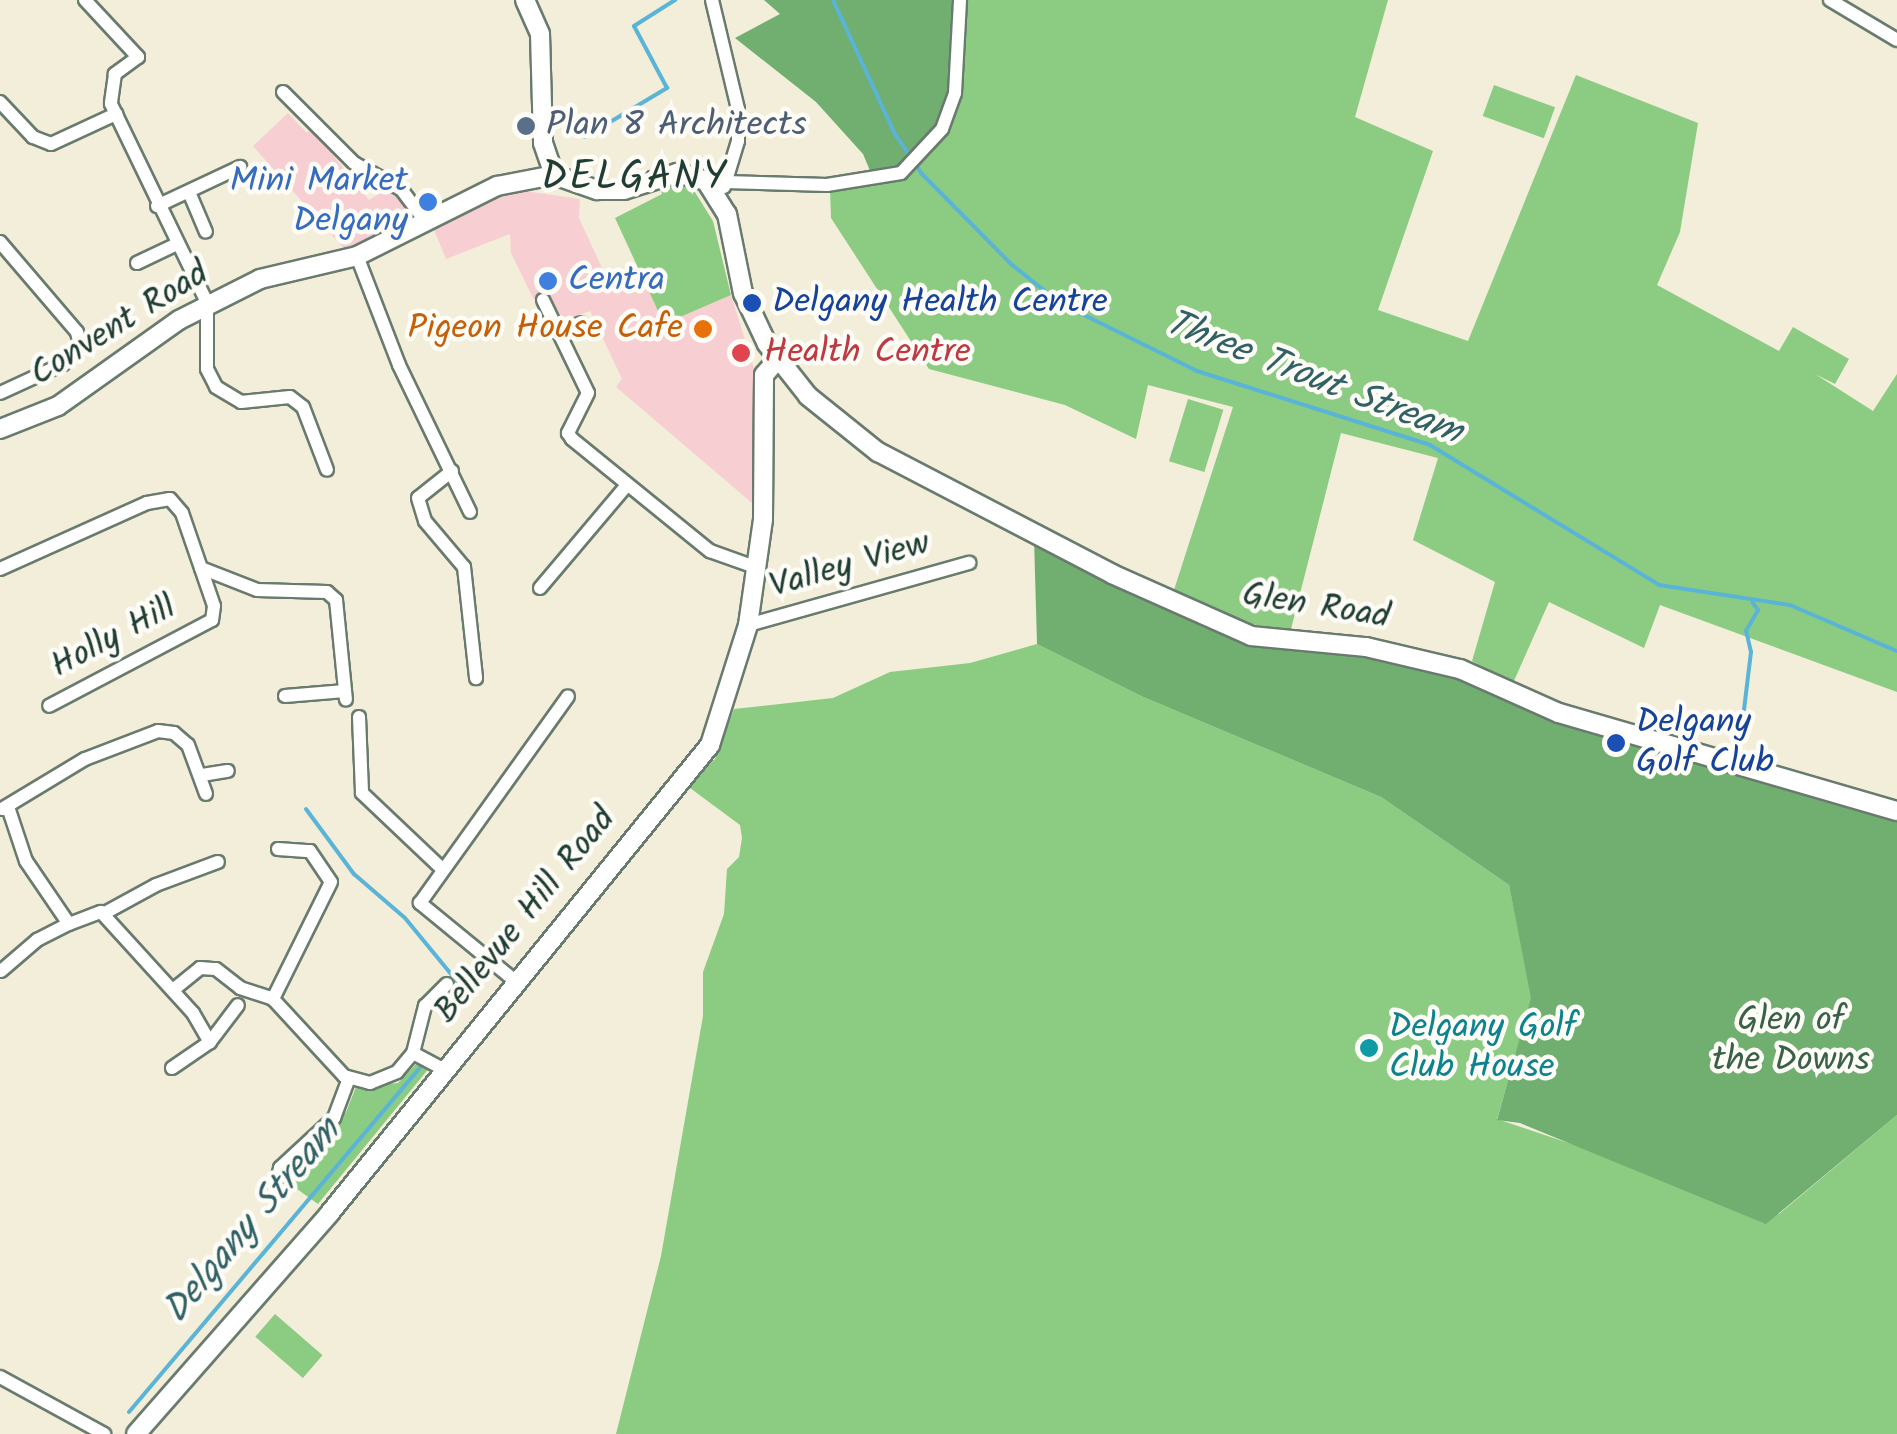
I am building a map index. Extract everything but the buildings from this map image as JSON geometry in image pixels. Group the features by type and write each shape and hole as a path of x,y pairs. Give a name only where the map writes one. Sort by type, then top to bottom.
{"street":[{"path":"85,0 138,57 115,74 109,89 116,114 157,206 208,303 206,356 216,388 241,402 290,397 303,406 326,470"},
{"path":"525,0 540,34 543,143 554,174 598,190 688,173 723,190 827,186 900,174 926,152 955,93 960,0"},
{"path":"712,0 738,110 738,141 723,190"},
{"path":"1830,0 1897,40"},
{"path":"284,92 354,163 401,189 422,218"},
{"path":"0,102 32,137 51,144 116,114"},
{"path":"157,206 240,168"},
{"name":"Convent Road","path":"0,429 98,382 208,303 285,270 357,256 422,218 496,186 554,174"},
{"name":"Glen Road","path":"723,190 743,293 778,359 833,420 878,452 1209,620 1251,636 1366,647 1460,669 1560,713 1897,811"},
{"path":"189,192 206,232"},
{"path":"0,242 77,332 80,346 63,364 0,393"},
{"path":"137,263 177,244"},
{"path":"357,256 399,365 470,512"},
{"path":"543,300 588,394 568,434 710,551 755,566"},
{"path":"559,334 581,322"},
{"name":"Bellevue Hill Road","path":"136,1434 329,1214 514,980 710,745 748,625 763,519 764,374 778,359"},
{"path":"452,470 418,498 426,521 464,567 476,678"},
{"path":"540,588 628,485"},
{"name":"Holly Hill","path":"1,567 78,538 112,516 170,499 182,513 212,620 49,706"},
{"name":"Valley View","path":"748,625 969,563"},
{"name":"Holly Hill","path":"200,568 257,590 328,592 336,600 346,696 285,696"},
{"path":"514,980 420,904 440,867 568,696"},
{"path":"359,717 362,793 440,867"},
{"path":"69,924 26,861 4,809 85,759 158,732 174,733 188,745 206,794"},
{"path":"202,775 228,771"},
{"path":"273,1000 331,882 310,851 278,849"},
{"path":"1,971 37,940 69,924 103,914 146,889 218,862"},
{"path":"103,914 173,990 210,1042"},
{"path":"173,990 200,968 216,969 240,988 273,1000 317,1053 349,1078 385,1079 413,1053 425,1006 447,984"},
{"path":"172,1068 210,1042 238,1005"},
{"path":"413,1053 443,1070"},
{"path":"274,1192 280,1168 334,1118 349,1078"},
{"path":"0,1377 104,1434"}],"shaded area":[{"path":"288,113 306,132 314,131 369,200 389,187 412,215 345,250 253,146"},
{"path":"511,189 580,199 579,218 608,281 637,266 664,324 731,295 756,375 752,503 616,387 622,379 590,311 564,321 548,295 534,300 511,253 510,234 446,259 430,220"}],"green space":[{"path":"764,0 957,0 949,100 937,131 899,171 871,173 863,154 816,102 735,38 780,14"},
{"path":"967,0 1388,0 1355,117 1433,151 1378,310 1468,341 1576,75 1698,123 1680,232 1657,285 1779,351 1793,327 1849,359 1835,384 1815,374 1873,411 1897,374 1897,692 1660,605 1644,648 1549,602 1513,683 1472,661 1495,582 1413,540 1438,458 1341,433 1290,633 1210,614 1173,593 1233,407 1148,385 1136,439 1065,405 929,369 831,218 830,190 910,174 939,141 957,108"},
{"path":"1494,85 1555,107 1544,138 1483,116"},
{"path":"688,181 713,221 731,295 664,324 615,218 662,194 659,185"},
{"path":"1188,399 1223,410 1204,472 1169,461"},
{"name":"Glen of the Downs","path":"1034,539 1179,612 1267,647 1364,654 1457,676 1532,712 1897,820 1897,1115 1766,1224 1520,1123 1497,1120 1531,998 1509,885 1381,797 1141,696 1037,644"},
{"path":"1037,644 1141,696 1381,797 1509,885 1532,998 1497,1119 1779,1214 1897,1115 1897,1434 616,1434 661,1256 703,1016 703,972 724,914 727,869 739,857 742,838 740,825 686,785 715,759 734,709 833,698 890,672 970,663"},
{"path":"418,1062 430,1067 318,1204 290,1184 287,1169 346,1112 356,1087 398,1083"},
{"path":"275,1314 323,1355 303,1378 255,1337"}],"waterway":[{"name":"Delgany Stream","path":"585,137 667,88 634,26 675,0"},
{"name":"Three Trout Stream","path":"833,0 895,134 922,174 1011,264 1060,303 1197,371 1430,445 1659,585 1790,605 1897,651"},
{"path":"1739,751 1751,652 1746,631 1758,610 1753,603"},
{"name":"Delgany Stream","path":"306,809 354,874 405,918 460,985"},
{"name":"Delgany Stream","path":"129,1412 420,1068"}],"place":[{"name":"Plan 8 Architects","path":"526,126"},
{"name":"Mini Market Delgany","path":"428,202"},
{"name":"Centra","path":"548,281"},
{"name":"Delgany Health Centre","path":"752,303"},
{"name":"Pigeon House Cafe","path":"703,329"},
{"name":"Health Centre","path":"741,353"},
{"name":"Delgany Golf Club","path":"1616,743"},
{"name":"Delgany Golf Club House","path":"1369,1048"}],"district":[{"name":"DELGANY","path":"635,178"}]}
